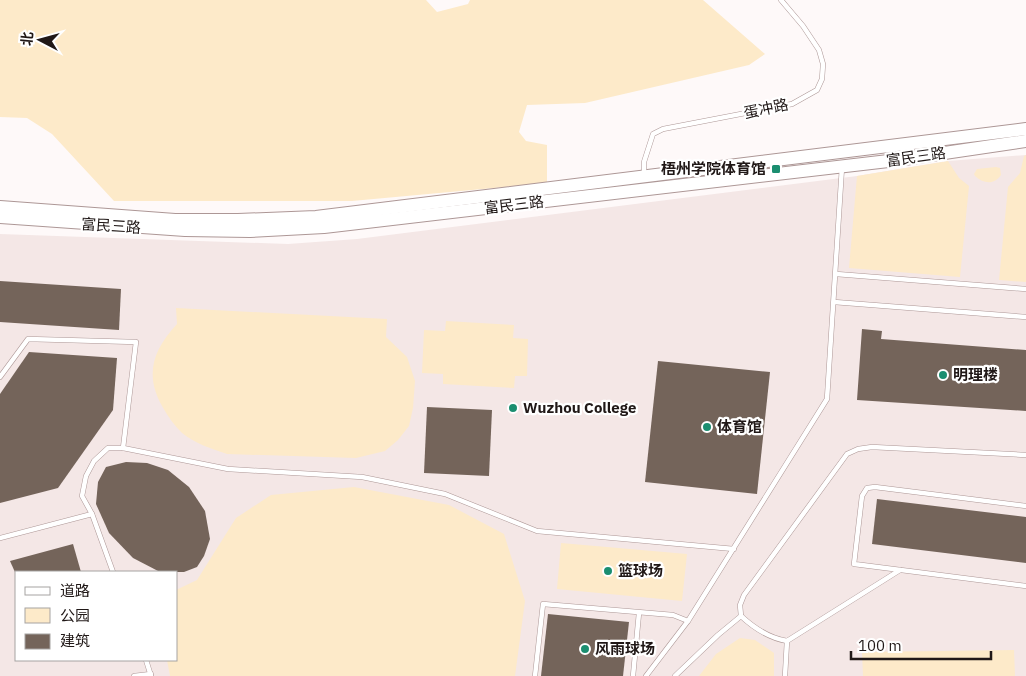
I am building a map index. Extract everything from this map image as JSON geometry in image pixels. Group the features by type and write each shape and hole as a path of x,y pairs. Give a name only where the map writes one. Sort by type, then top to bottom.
{"main road":[{"name":"富民三路","path":"0,208 175,220 316,217 1026,129"},
{"name":"富民三路","path":"0,217 185,230 250,231 324,227 842,166 1026,141"}],"lane":[{"name":"蛋冲路","path":"644,176 644,162 653,134 663,129 792,104 817,90 822,79 823,64 819,50 803,26 781,0"},
{"path":"646,676 688,621 828,399 842,166"},
{"path":"836,274 1026,289"},
{"path":"834,302 1026,317"},
{"path":"0,377 28,339 136,342 123,448"},
{"path":"900,570 787,641 765,635 741,616 740,605 744,594 847,454 858,449 872,447 1026,455"},
{"path":"113,571 92,514 82,496 86,476 94,461 108,448 123,448 228,469 362,477 445,494 537,531 734,549"},
{"path":"1026,506 875,487 867,488 862,496 854,564 1026,586"},
{"path":"0,538 92,514"},
{"path":"535,676 543,604 673,616 688,621"},
{"path":"633,676 639,613"},
{"path":"675,676 741,616"},
{"path":"784,676 787,641"},
{"path":"134,676 151,675 146,661"}],"shaded area":[{"name":"Wuzhou College","path":"1026,155 1026,676 0,676 0,234 288,244 357,239 857,176 948,161"}],"green space":[{"path":"0,0 426,0 437,12 468,4 470,0 703,0 765,54 749,65 585,103 527,105 519,132 526,141 547,145 547,183 352,201 114,201 52,134 27,118 0,117"},
{"path":"1026,155 1026,282 999,280 1008,187 1020,173 1024,156"},
{"path":"948,161 959,178 969,186 960,277 849,268 857,176"},
{"path":"1000,168 1001,175 992,182 982,181 974,174 977,169"},
{"path":"176,308 387,319 386,337 407,357 415,381 413,408 409,426 398,440 385,451 356,458 227,454 198,443 182,433 173,422 158,399 154,387 153,366 156,355 168,334 177,324"},
{"path":"446,321 514,325 513,338 528,339 527,376 515,376 514,388 443,384 443,374 422,373 424,330 445,331"},
{"path":"354,487 449,505 504,534 525,601 515,676 170,676 167,661 178,661 178,589 197,580 236,518 271,495"},
{"name":"篮球场","path":"561,543 687,554 682,601 557,589"},
{"path":"740,638 755,640 774,653 774,676 699,676 716,654"},
{"path":"1014,650 1015,676 863,676 862,652"}],"building":[{"path":"0,281 121,289 119,330 0,322"},
{"name":"明理楼","path":"862,329 882,331 881,339 1026,350 1026,411 857,400"},
{"path":"29,352 117,358 113,410 58,488 0,503 0,394"},
{"name":"体育馆","path":"658,361 770,372 757,494 645,482"},
{"path":"427,407 492,410 489,476 424,473"},
{"path":"126,462 147,463 168,470 189,487 205,511 210,539 204,556 197,567 184,572 158,571 133,558 109,533 96,504 98,482 106,467"},
{"path":"877,499 1026,517 1026,563 872,544"},
{"path":"73,544 81,571 15,572 10,561"},
{"name":"风雨球场","path":"548,614 629,622 623,676 541,676"}],"place":[{"name":"梧州学院体育馆","path":"776,169"},
{"name":"明理楼","path":"943,375"},
{"name":"Wuzhou College","path":"513,408"},
{"name":"体育馆","path":"707,427"},
{"name":"篮球场","path":"608,571"},
{"name":"风雨球场","path":"585,649"}]}
